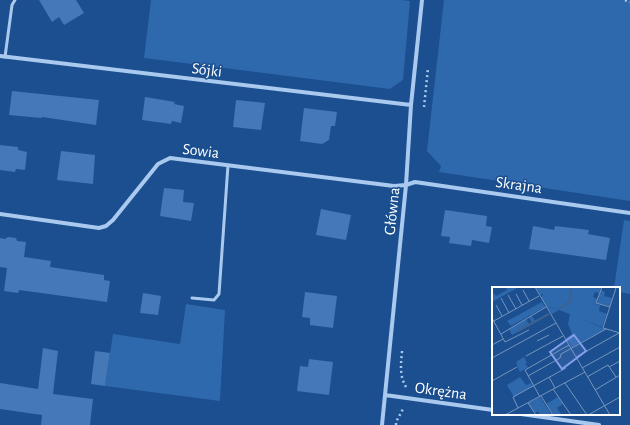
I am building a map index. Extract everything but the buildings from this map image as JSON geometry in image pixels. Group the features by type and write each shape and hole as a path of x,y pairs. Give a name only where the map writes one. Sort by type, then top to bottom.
{"street":[{"name":"Główna","path":"382,425 406,185 411,105 422,0"},
{"name":"Sójki","path":"0,56 411,105"},
{"name":"Sowia","path":"0,214 99,228 106,226 114,220 158,164 170,158 394,186 406,185"},
{"name":"Skrajna","path":"406,185 415,182 630,212"},
{"name":"Okrężna","path":"385,395 492,410"},
{"path":"528,415 599,425"}],"lane":[{"path":"5,57 12,5 15,0"},
{"path":"192,298 214,300 219,294 228,165"}],"path":[{"path":"625,0 630,2"}],"shaded area":[{"path":"151,0 410,1 403,80 390,89 144,58"},
{"path":"444,0 630,0 630,201 439,172 441,166 427,151"},
{"path":"624,220 630,221 630,294 620,292 620,287 614,287"},
{"path":"186,304 225,310 220,401 105,386 113,334 180,344"}]}
